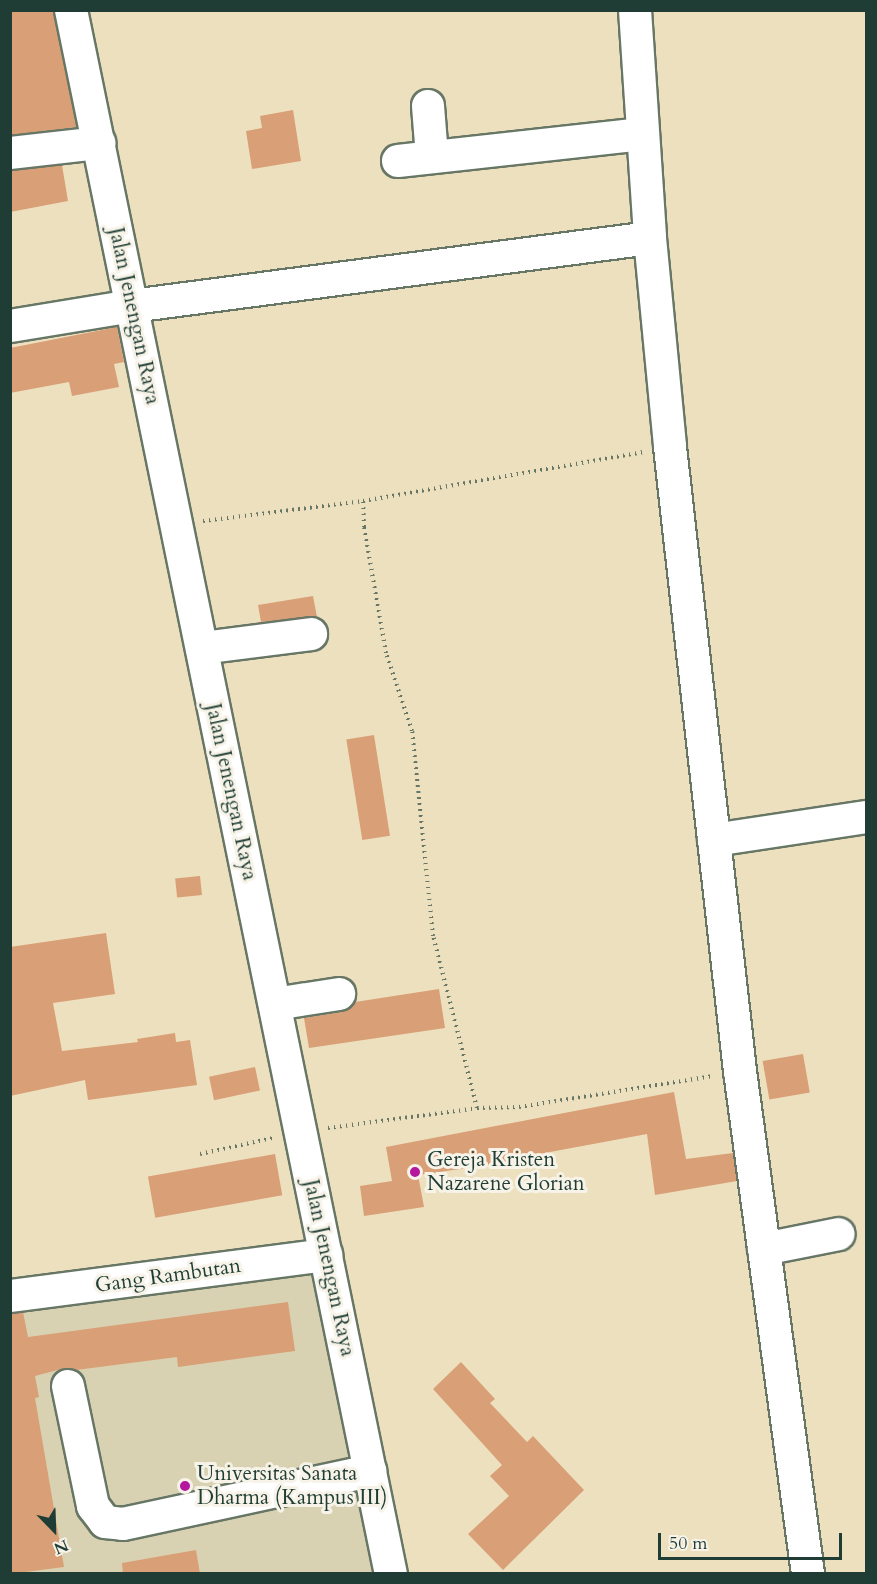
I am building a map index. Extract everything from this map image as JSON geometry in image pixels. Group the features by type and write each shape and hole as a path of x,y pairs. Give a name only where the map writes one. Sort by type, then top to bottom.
{"street":[{"name":"Jalan Jenengan Raya","path":"71,10 391,1574"},
{"path":"635,10 650,238 670,447 740,1071 808,1574"},
{"path":"428,106 432,157"},
{"path":"398,161 643,134"},
{"path":"10,153 99,143"},
{"path":"10,326 132,306 650,238"},
{"path":"202,648 311,634"},
{"path":"714,840 867,817"},
{"path":"275,1004 339,994"},
{"path":"764,1248 839,1234"},
{"name":"Gang Rambutan","path":"10,1296 326,1255"},
{"path":"68,1386 93,1506 105,1522 123,1524 370,1471"}],"path":[{"path":"177,525 363,501 670,447"},
{"path":"363,501 364,527 386,653 412,731 433,936 477,1108"},
{"path":"200,1154 301,1131 477,1108 519,1107 740,1071"}],"shaded area":[{"name":"Universitas Sanata Dharma (Kampus III)","path":"317,1267 378,1573 11,1573 10,1309"}],"building":[{"path":"10,10 53,10 77,127 10,135"},
{"path":"293,110 301,161 252,169 246,131 262,128 260,116"},
{"path":"62,165 68,201 10,212 10,171"},
{"path":"117,327 124,362 114,364 119,387 72,396 69,382 10,393 10,348"},
{"path":"313,596 317,617 261,622 258,605"},
{"path":"374,735 390,836 362,840 346,739"},
{"path":"200,876 202,895 177,898 175,879"},
{"path":"106,933 115,994 53,1003 62,1051 138,1042 137,1039 175,1033 176,1042 190,1040 197,1085 88,1100 85,1080 10,1096 10,947"},
{"path":"439,989 445,1028 309,1048 304,1018 342,1012 355,1002"},
{"path":"803,1054 810,1092 769,1100 763,1061"},
{"path":"255,1067 260,1090 214,1100 209,1077"},
{"path":"674,1092 686,1159 733,1153 737,1181 655,1195 647,1134 523,1157 524,1160 418,1175 424,1207 364,1216 360,1186 392,1181 386,1147"},
{"path":"275,1154 282,1195 155,1218 148,1176"},
{"path":"288,1302 295,1351 178,1367 177,1357 76,1370 65,1368 35,1376 39,1397 35,1398 64,1567 10,1574 10,1314 23,1312 28,1337"},
{"path":"461,1362 495,1399 490,1403 527,1442 533,1436 584,1490 503,1570 468,1534 509,1496 490,1476 502,1465 433,1389"},
{"path":"196,1550 200,1574 123,1574 122,1563"}],"place":[{"name":"Gereja Kristen Nazarene Glorian","path":"415,1172"},
{"name":"Universitas Sanata Dharma (Kampus III)","path":"185,1486"}]}
